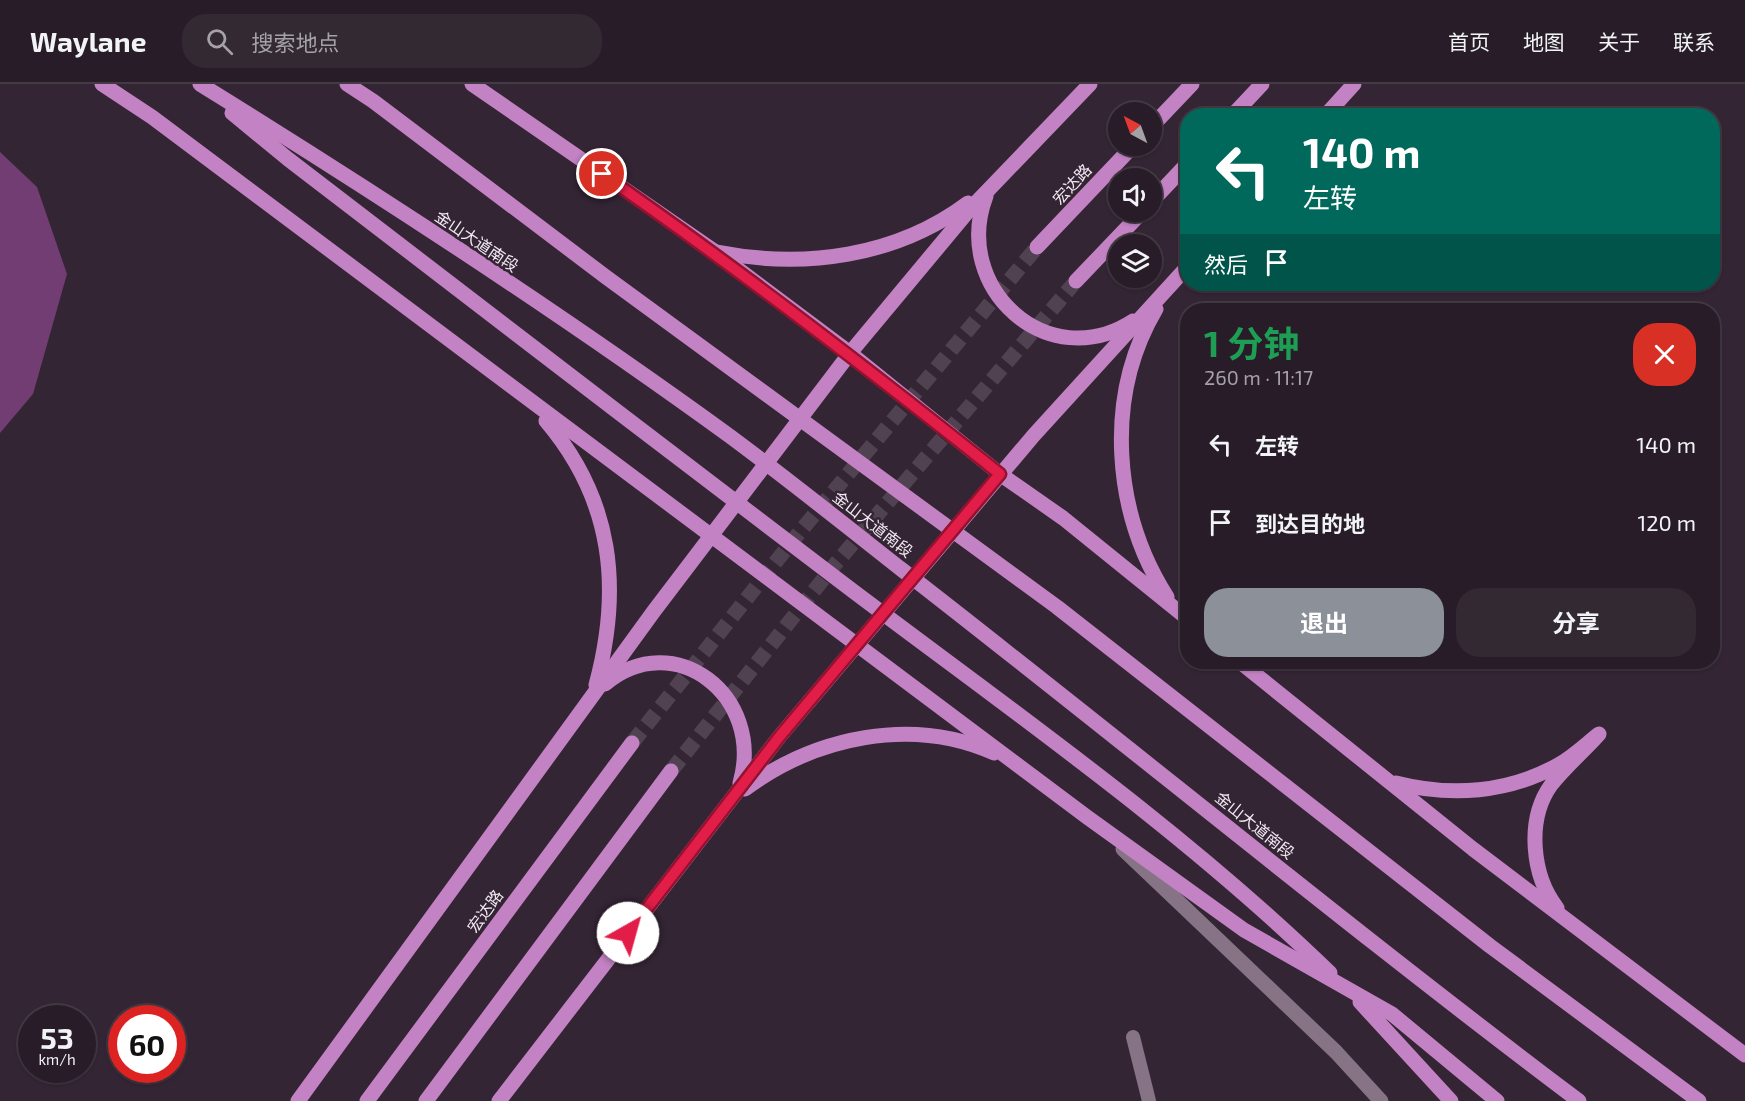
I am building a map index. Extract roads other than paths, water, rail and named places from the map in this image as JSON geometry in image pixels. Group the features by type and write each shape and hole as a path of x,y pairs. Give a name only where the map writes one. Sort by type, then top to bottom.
{"main road":[{"path":"102,84 152,117 1087,817 1244,930 1392,1014 1497,1101"},
{"path":"199,84 297,166 664,449 1110,786 1266,911 1365,1006 1451,1101"},
{"name":"金山大道南段","path":"199,84 320,158 528,296 732,438 1018,659 1442,998 1579,1101"},
{"path":"346,84 373,101 606,277 1057,607 1490,946 1699,1101"},
{"path":"472,84 714,251 850,353 1000,474 1063,518 1180,613"},
{"path":"298,1101 594,694 850,353 900,290 988,191 1090,84"},
{"path":"1162,116 1192,84"},
{"path":"1240,108 1262,84"},
{"path":"1332,108 1354,84"},
{"name":"宏达路","path":"1037,248 1124,156"},
{"path":"714,251 777,260 808,260 873,249 933,225 961,208 1012,166"},
{"path":"1162,190 1180,171"},
{"path":"988,191 977,230 980,259 991,287 1018,317 1052,334 1090,337 1109,333 1143,315"},
{"path":"1076,281 1132,222"},
{"path":"499,1101 780,736 1000,474 1180,275"},
{"path":"1170,286 1149,322 1131,371 1124,402 1121,454 1132,525 1156,581 1173,607"},
{"path":"517,391 538,411 574,458 587,484 603,530 610,572 611,604 608,637 594,694"},
{"path":"594,694 623,672 659,664 695,672 711,681 735,709 746,745 740,782 728,803"},
{"path":"1249,669 1566,920 1745,1055"},
{"path":"1390,782 1418,789 1448,792 1506,785 1560,764 1599,734 1551,786 1538,818 1535,852 1538,871 1549,897 1566,920"},
{"path":"728,803 769,772 795,759 830,745 876,736 934,737 990,751 1016,763"},
{"name":"宏达路","path":"367,1101 632,743"},
{"path":"426,1101 671,771"}],"street":[{"path":"1087,817 1336,1052 1381,1101"}],"lane":[{"path":"1133,1037 1149,1101"}],"tunnel":[{"path":"632,743 794,539 1037,247"},
{"path":"671,771 832,568 1076,281"}]}
